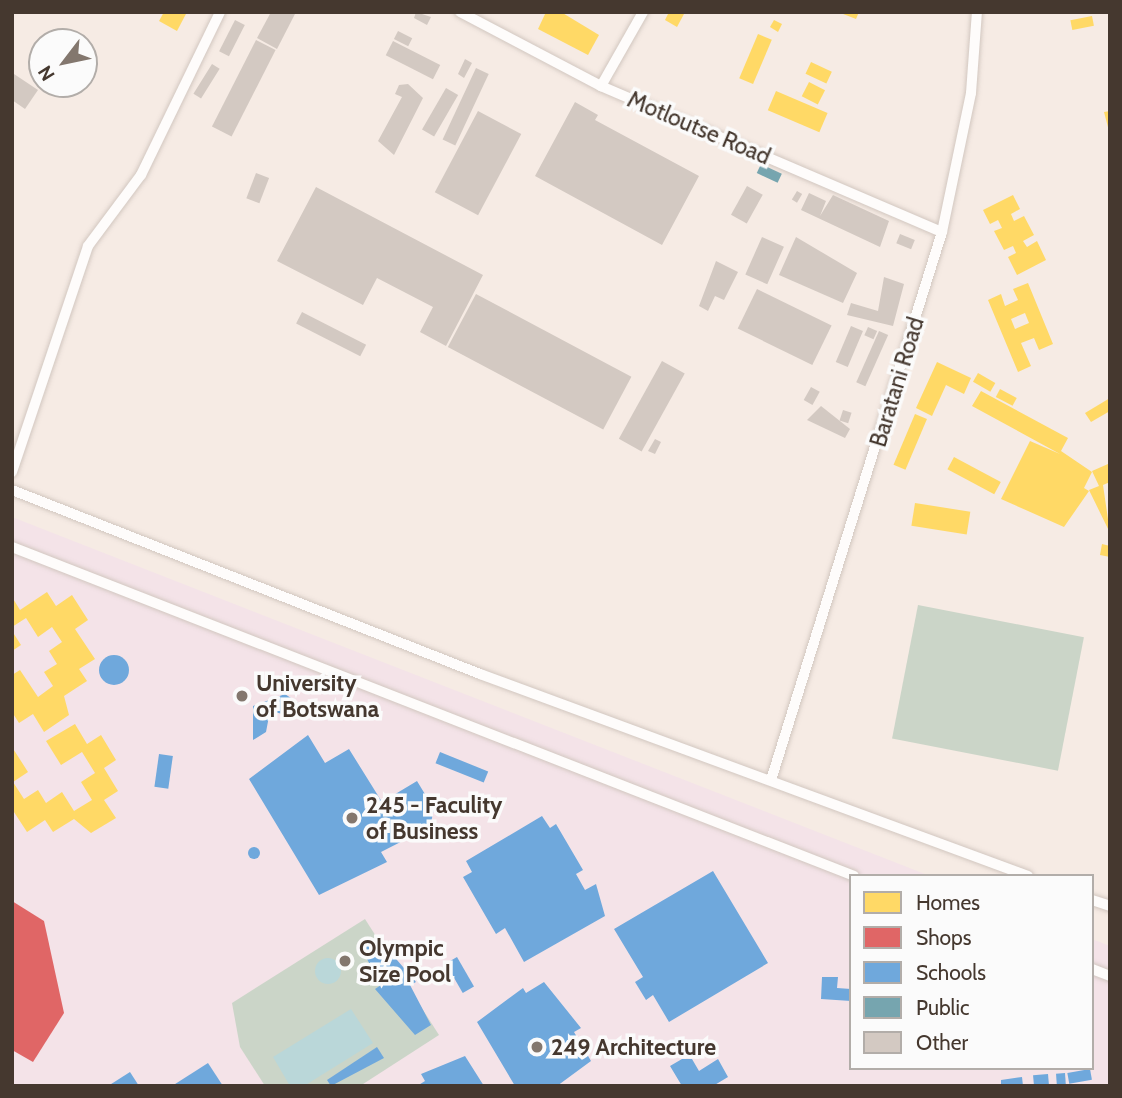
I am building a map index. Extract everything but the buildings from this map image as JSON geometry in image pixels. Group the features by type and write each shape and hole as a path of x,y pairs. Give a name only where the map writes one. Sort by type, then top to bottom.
{"street":[{"path":"12,472 88,246 142,175 220,12"},
{"name":"Motloutse Road","path":"460,12 601,86 942,232"},
{"path":"601,86 643,12"},
{"name":"Baratani Road","path":"771,780 852,533 942,232 971,93 976,12"},
{"path":"12,490 1023,874"},
{"path":"12,547 849,874"}],"shaded area":[{"name":"University of Botswana","path":"12,517 925,874 849,874 849,1070 1094,1070 1094,940 1110,946 1110,1086 12,1086"},
{"path":"918,605 1084,637 1058,771 892,739"},
{"name":"Olympic Size Pool","path":"365,919 439,1035 360,1086 265,1086 240,1047 232,1003"}],"water":[{"path":"328,958 337,962 341,971 337,980 328,984 319,980 315,971 319,962"},
{"path":"351,1009 373,1043 304,1086 290,1086 273,1057"}],"place":[{"name":"University of Botswana","path":"242,696"},
{"name":"245 - Faculity of Business","path":"352,818"},
{"name":"Olympic Size Pool","path":"345,961"},
{"name":"249 Architecture","path":"537,1047"}]}
